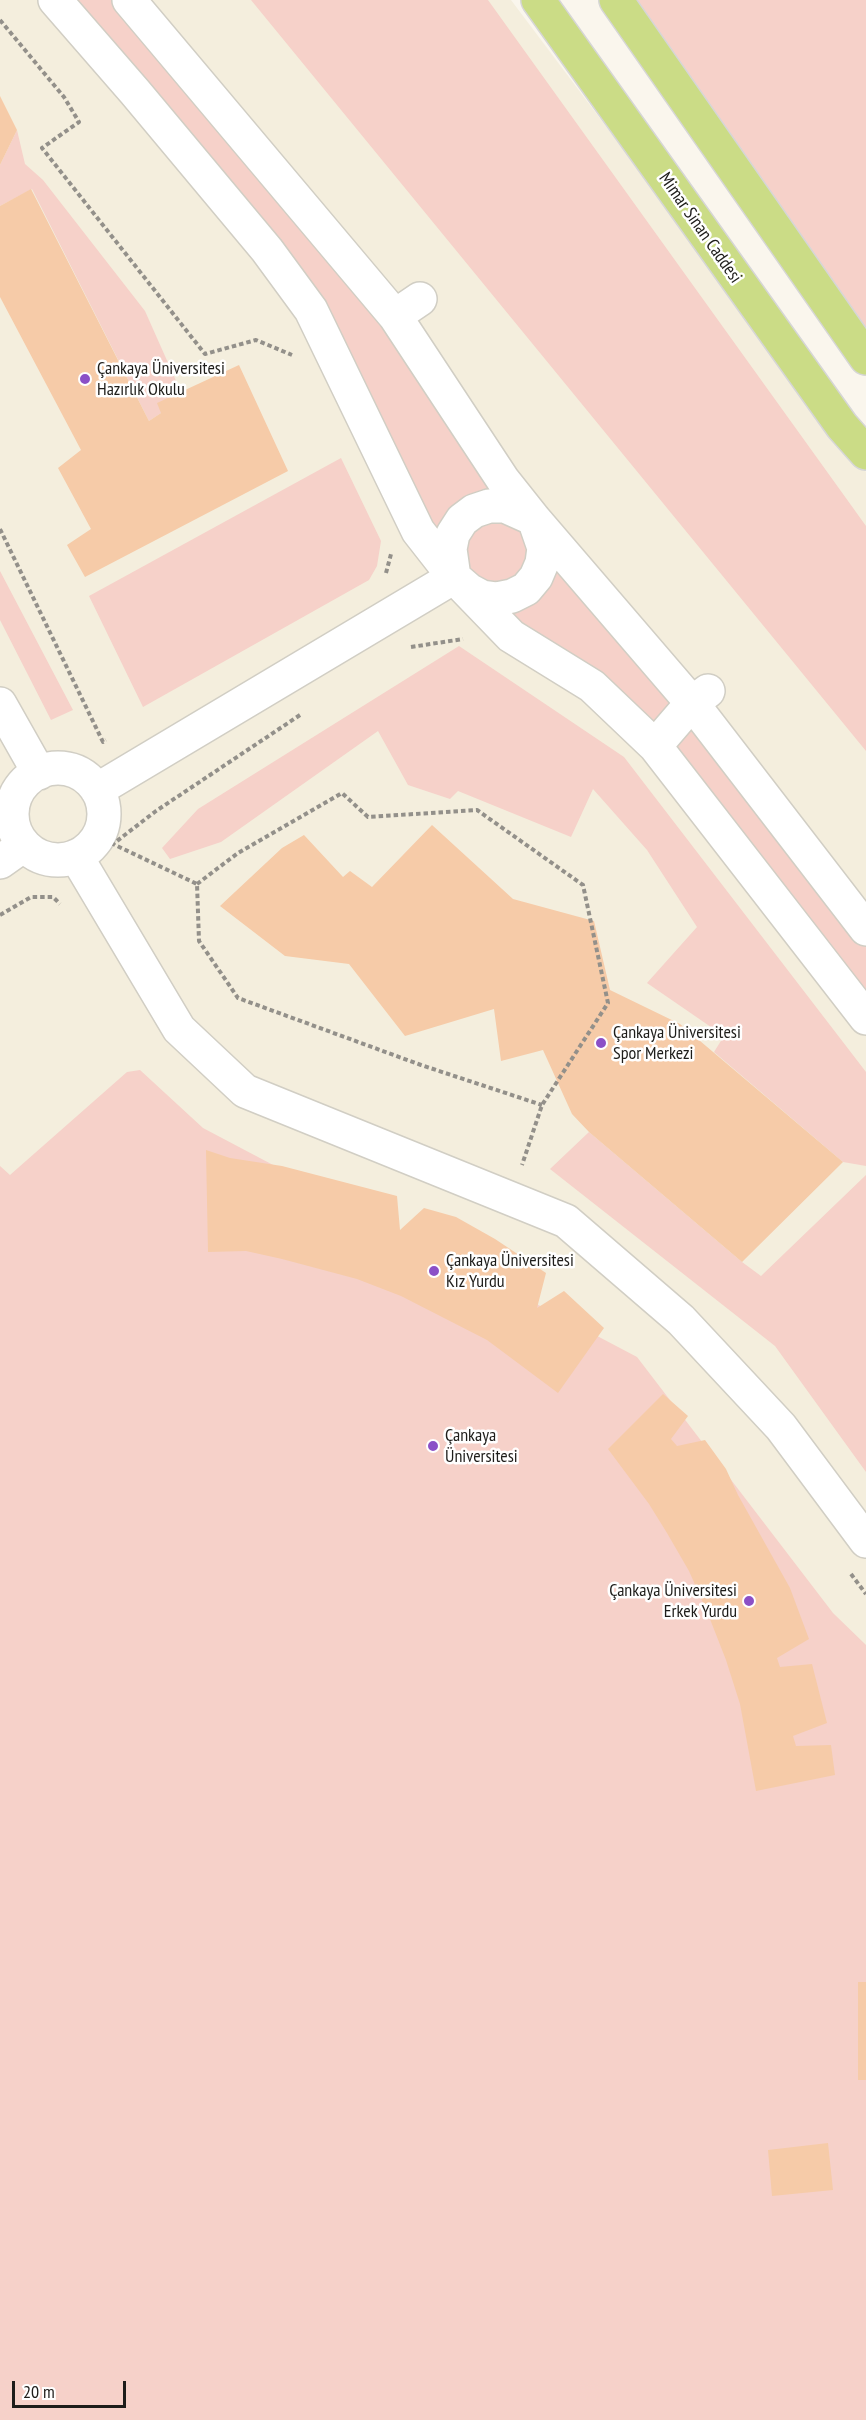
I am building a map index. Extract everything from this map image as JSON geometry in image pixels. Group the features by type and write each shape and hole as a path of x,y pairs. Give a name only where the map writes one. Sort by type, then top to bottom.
{"main road":[{"name":"Mimar Sinan Caddesi","path":"538,0 842,426 866,453"},
{"path":"616,0 866,358"}],"street":[{"path":"55,0 127,98 267,250 299,315 418,531 454,577 511,636 592,686 655,746 866,1018"},
{"path":"129,0 408,307 503,480 534,519 700,697 866,929"},
{"path":"489,506 505,506 534,519 544,548 542,563 536,578 526,589 505,598 482,597 469,590 454,577 450,549 453,534 462,520 474,511 489,506"},
{"path":"97,790 454,577"},
{"path":"655,746 700,697"},
{"path":"0,704 39,773"},
{"path":"52,769 78,773 89,780 97,790 103,805 104,821 99,835 89,848 76,856 62,860 48,859 35,854 12,854 16,834 13,820 4,801 18,792 27,781 39,773 52,769"},
{"path":"76,856 178,1029 245,1091 566,1221 681,1320 781,1427 866,1541"}],"path":[{"path":"0,20 64,97 79,122 42,148 205,354 256,340 297,357"},
{"path":"0,529 103,742 114,736"},
{"path":"380,579 388,571 391,552"},
{"path":"411,647 472,638"},
{"path":"113,844 156,811 300,714"},
{"path":"197,884 238,853 342,793 368,817 477,810 584,885 608,1003 542,1105 519,1175"},
{"path":"113,844 118,854"},
{"path":"113,844 197,884"},
{"path":"197,884 199,941 238,998 421,1065 542,1105"},
{"path":"0,915 31,897 53,897 65,909"},
{"path":"846,1566 866,1594"}],"shaded area":[{"name":"Çankaya Üniversitesi","path":"0,0 511,0 866,472 866,2420 0,2420"},
{"path":"55,0 129,0 866,933 866,1012 675,770 454,577 311,310"},
{"path":"251,0 488,0 866,526 866,751"},
{"path":"630,0 866,0 866,339"},
{"path":"17,130 25,164 43,180 145,311 181,392 161,413 149,421 32,189 0,206 0,165"},
{"path":"341,458 381,541 377,566 369,580 143,707 89,596"},
{"path":"0,571 73,710 51,720 0,620"},
{"path":"459,646 624,757 866,1072 866,1166 843,1162 714,1052 724,1036 647,983 697,927 647,850 593,789 571,837 458,791 450,799 408,785 378,731 221,842 170,859 162,848 198,809"},
{"path":"140,1070 203,1128 637,1357 833,1613 866,1645 866,2420 0,2420 0,1166 10,1175 127,1072"},
{"path":"589,1132 761,1276 866,1175 866,1472 775,1346 550,1169"}],"building":[{"path":"0,96 17,130 0,165"},
{"name":"Çankaya Üniversitesi Hazırlık Okulu","path":"31,189 149,421 161,413 157,403 239,365 288,471 85,577 67,545 91,529 58,468 81,450 0,297 0,206"},
{"name":"Çankaya Üniversitesi Spor Merkezi","path":"432,825 513,899 594,921 610,990 680,1024 843,1162 742,1262 589,1132 572,1114 543,1050 501,1061 494,1009 405,1036 349,964 285,956 220,906 282,848 304,835 343,877 350,871 372,887"},
{"name":"Çankaya Üniversitesi Kız Yurdu","path":"206,1150 230,1158 282,1166 397,1196 400,1230 424,1208 456,1217 495,1239 546,1273 537,1308 564,1291 604,1328 558,1393 487,1340 401,1296 357,1279 282,1259 246,1251 208,1252"},
{"name":"Çankaya Üniversitesi Erkek Yurdu","path":"663,1394 688,1416 671,1439 677,1446 705,1440 726,1469 790,1588 809,1639 777,1658 780,1667 812,1664 827,1723 793,1736 796,1746 831,1745 835,1775 756,1791 740,1704 708,1614 689,1571 667,1533 649,1504 608,1449"},
{"path":"858,1982 866,1982 866,2080 858,2080"},
{"path":"828,2143 833,2190 772,2196 768,2150"}],"place":[{"name":"Çankaya Üniversitesi Hazırlık Okulu","path":"85,379"},
{"name":"Çankaya Üniversitesi Spor Merkezi","path":"601,1043"},
{"name":"Çankaya Üniversitesi Kız Yurdu","path":"434,1271"},
{"name":"Çankaya Üniversitesi","path":"433,1446"},
{"name":"Çankaya Üniversitesi Erkek Yurdu","path":"749,1601"}]}
